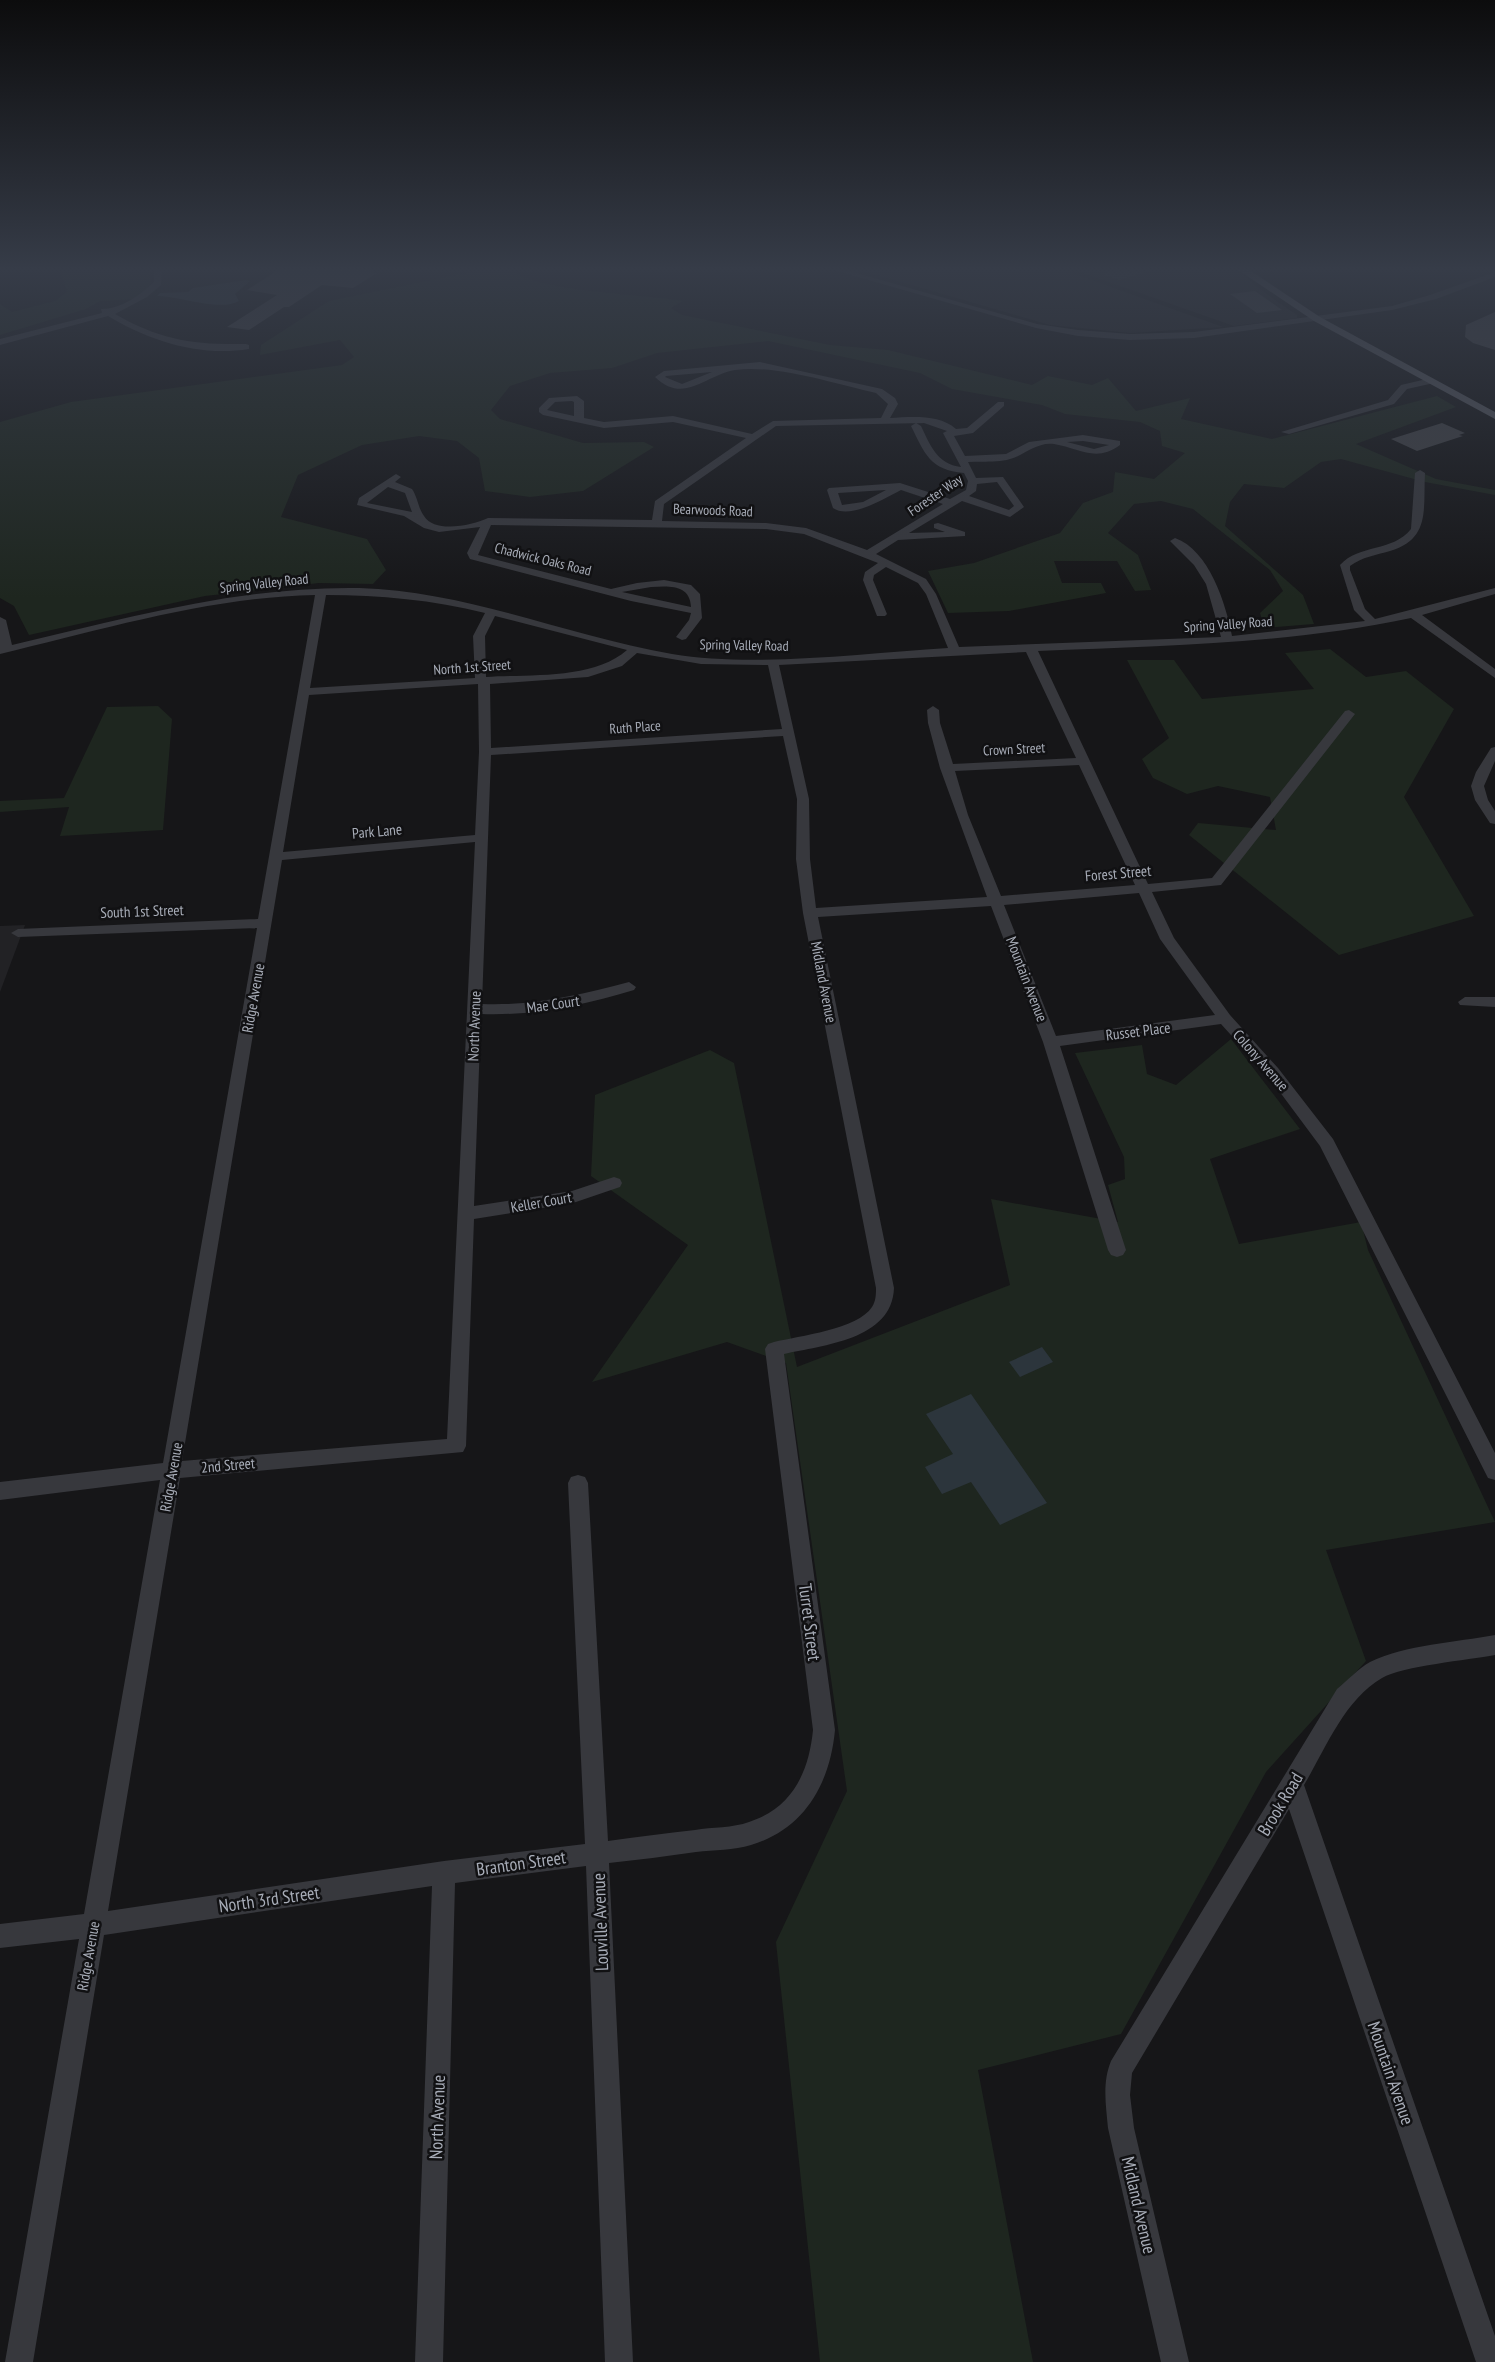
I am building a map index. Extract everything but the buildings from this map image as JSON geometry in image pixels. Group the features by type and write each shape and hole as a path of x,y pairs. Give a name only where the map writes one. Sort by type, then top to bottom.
{"main road":[{"path":"1424,377 1495,416"}],"street":[{"path":"659,377 674,386 683,387 708,377"},
{"path":"816,377 879,391 892,400 893,404 884,421"},
{"path":"1286,432 1391,402 1404,387 1431,381"},
{"path":"657,523 659,503 766,427 782,423 933,421 947,426 955,433 970,431 1001,404"},
{"path":"579,420 604,425 673,419 753,437"},
{"path":"916,426 937,464 950,469 967,470"},
{"name":"Forester Way","path":"868,554 971,491 973,481 948,433 955,433"},
{"path":"961,459 1008,457 1036,443 1053,441 1090,438 1117,443 1110,450 1100,452 1053,441"},
{"path":"1373,623 1360,610 1345,570 1346,565 1358,556 1400,544 1413,535 1416,530 1420,473"},
{"name":"Bearwoods Road","path":"396,477 363,500 362,505 407,514 427,525 442,529 488,521 657,523 796,529 868,554 921,581 931,594 955,651"},
{"path":"900,486 865,505 838,508 832,490 900,486 1010,514 1019,507 1000,479 973,481"},
{"path":"387,484 402,486 411,491 418,519"},
{"name":"Chadwick Oaks Road","path":"488,521 472,553 474,557 609,591"},
{"path":"896,537 961,534 938,526"},
{"path":"1175,541 1196,558 1211,581 1218,595 1227,640"},
{"path":"881,614 868,580 869,574 886,562"},
{"path":"609,591 664,583 686,585 696,593 696,618 682,637"},
{"path":"609,591 696,611"},
{"name":"Spring Valley Road","path":"3,650 188,608 261,597 321,592 413,596 491,613 634,650 702,661 773,662 1030,647 1227,640 1373,623 1495,591"},
{"name":"Ridge Avenue","path":"19,2362 321,592"},
{"name":"North Avenue","path":"456,1446 485,752 484,682 480,677 477,634 480,626 491,613"},
{"path":"1413,614 1462,648 1495,675"},
{"path":"0,621 3,650"},
{"name":"Colony Avenue","path":"1030,647 1167,939 1225,1019 1273,1072 1327,1143 1495,1472"},
{"name":"North 1st Street","path":"304,692 588,674 618,664 634,650"},
{"name":"Midland Avenue","path":"773,662 803,799 803,859 810,913 885,1288 884,1301"},
{"name":"Mountain Avenue","path":"933,710 934,723 946,768 1051,1042 1117,1250"},
{"name":"Forest Street","path":"810,913 997,901 1216,882 1349,714"},
{"name":"Ruth Place","path":"485,752 787,732"},
{"path":"1495,752 1477,783 1477,793 1495,820"},
{"name":"Crown Street","path":"946,768 1082,761"},
{"name":"Park Lane","path":"276,857 480,838"},
{"name":"South 1st Street","path":"18,933 266,923"},
{"name":"Mae Court","path":"475,1009 513,1009 575,1002 629,987"},
{"path":"1466,1002 1495,1002"},
{"name":"Russet Place","path":"1051,1042 1225,1019"},
{"name":"Keller Court","path":"466,1214 573,1197 614,1183"},
{"name":"Turret Street","path":"597,1853 750,1834 774,1824 793,1809 807,1792 817,1772 823,1752 824,1730 774,1349 859,1327 872,1319 884,1301"},
{"name":"2nd Street","path":"0,1491 172,1470 456,1446"},
{"name":"Louville Avenue","path":"578,1482 619,2362"},
{"name":"Brook Road","path":"1131,2050 1345,1696 1376,1670 1406,1661 1495,1646"},
{"name":"Mountain Avenue","path":"1292,1784 1490,2362"},
{"name":"Branton Street","path":"444,1873 597,1853"},
{"name":"North Avenue","path":"429,2362 444,1873"},
{"name":"North 3rd Street","path":"0,1936 94,1925 444,1873"},
{"name":"Midland Avenue","path":"1131,2050 1120,2070 1117,2095 1121,2128 1175,2362"}],"shaded area":[{"path":"252,377 537,377 510,386 491,410 500,419 583,443 644,442 654,447 583,491 530,497 485,491 479,458 457,441 419,436 362,445 298,475 281,517 367,539 386,570 373,584 319,583 205,596 29,635 14,606 0,598 0,422 71,402"},
{"path":"928,377 1000,377 1032,385 1046,377 1092,385 1108,378 1136,411 1190,398 1181,419 1272,439 1437,396 1456,407 1356,444 1436,479 1495,490 1495,495 1425,482 1341,459 1321,462 1284,488 1244,484 1230,502 1225,526 1303,595 1314,624 1264,628 1260,613 1283,591 1270,570 1193,509 1161,501 1134,504 1108,533 1138,555 1151,590 1135,591 1117,561 1054,561 1062,583 1101,583 1106,593 1009,611 948,613 928,571 974,563 1060,533 1083,503 1113,492 1115,472 1154,479 1185,453 1162,446 1160,431 1140,422 1065,414 1042,405 952,389"},
{"path":"1330,649 1366,677 1406,671 1454,709 1404,797 1474,916 1339,955 1189,835 1198,823 1276,830 1270,797 1218,786 1187,794 1153,778 1142,759 1169,738 1127,660 1174,660 1202,699 1314,689 1285,653"},
{"path":"158,706 172,719 163,830 60,836 69,807 0,812 0,801 64,798 107,707"},
{"path":"25,925 0,992 0,926"},
{"path":"1231,1039 1300,1129 1210,1159 1239,1244 1361,1222 1368,1250 1495,1522 1326,1550 1366,1661 1266,1772 1121,2034 978,2070 1033,2362 820,2362 776,1942 847,1791 786,1363 727,1342 592,1382 688,1245 591,1176 595,1095 710,1050 734,1063 797,1367 1010,1285 991,1199 1118,1222 1108,1185 1125,1179 1124,1157 1075,1053 1142,1045 1147,1074 1176,1085"},
{"path":"1042,1347 1053,1362 1020,1377 1009,1362"},
{"path":"971,1394 1047,1503 1000,1525 971,1482 942,1494 925,1467 953,1454 926,1414"}]}
